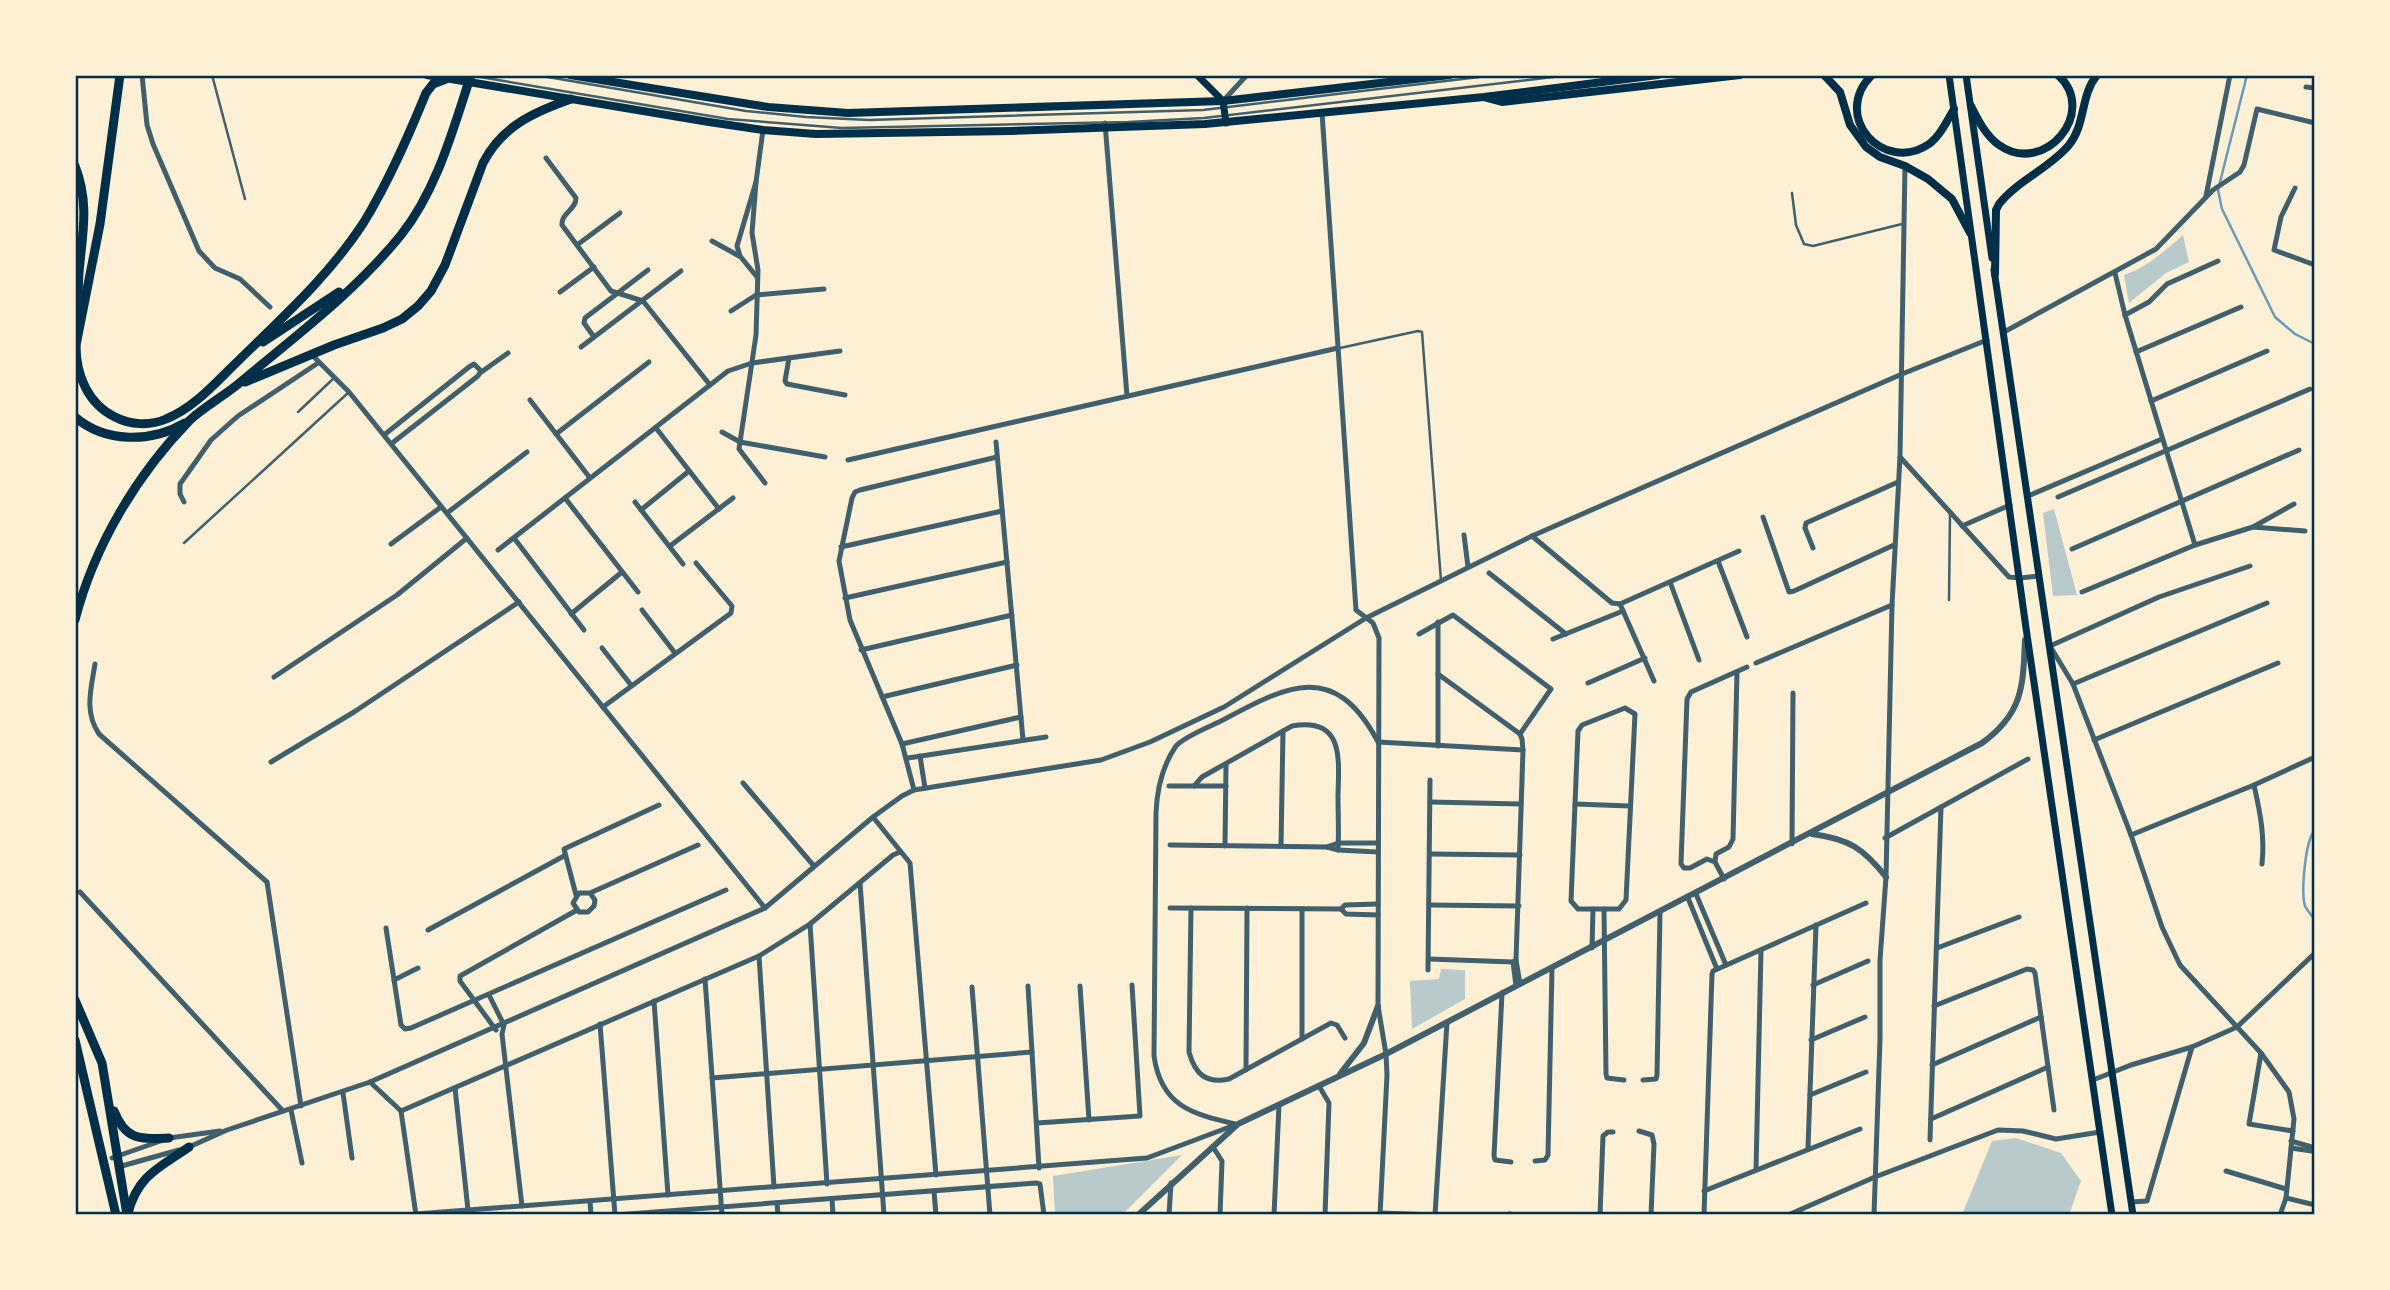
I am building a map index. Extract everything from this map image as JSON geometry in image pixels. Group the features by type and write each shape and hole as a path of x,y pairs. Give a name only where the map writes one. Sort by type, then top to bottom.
{"highway":[{"path":"120,75 100,224 76,349 80,376 94,401 114,417 142,424 164,420 191,405 311,291 340,257 377,199 428,90 437,82 446,79"},
{"path":"75,416 104,433 136,438 162,434 191,419 234,387 363,278 402,233 425,197 441,162 469,75"},
{"path":"234,387 334,345 383,328 410,313 431,291 441,272 482,163 491,148 502,134 524,118 571,99"},
{"path":"75,166 82,187 85,213 78,280 81,321"},
{"path":"244,355 363,278"},
{"path":"75,620 86,584 112,525 146,475 191,419"},
{"path":"75,1000 93,1036 118,1122 130,1134 142,1139 169,1138"},
{"path":"75,1040 116,1215"},
{"path":"109,1094 114,1157 127,1215"},
{"path":"127,1215 139,1185 188,1147"}],"main road":[{"path":"427,75 763,130 816,134 1105,126 1225,112 1450,75"},
{"path":"569,75 768,107 848,113 1322,113 1485,97 1658,75"},
{"path":"1197,75 1225,112"},
{"path":"1485,97 1502,102 1740,75"},
{"path":"1824,75 1840,92 1850,125 1866,147 1880,157 1905,166 1928,179 1952,200 1970,233"},
{"path":"1872,75 1863,84 1859,94 1857,115 1864,133 1874,143 1886,149 1907,152 1928,144 1939,134 1954,109"},
{"path":"1949,75 2112,1215"},
{"path":"1966,75 2133,1215"},
{"path":"1971,106 1981,125 2000,146 2012,152 2040,152 2058,141 2070,122 2070,92 2059,75"},
{"path":"1995,274 1996,210 1999,204 2070,144 2080,127 2085,96 2097,75"}],"street":[{"path":"142,75 147,125 153,144 199,251 215,268 240,279 270,307"},
{"path":"1225,112 1247,75"},
{"path":"2205,198 2230,75"},
{"path":"2306,87 2315,88"},
{"path":"2004,332 2115,274 2156,249 2213,190 2244,165 2257,109 2315,124"},
{"path":"1322,113 1356,610 1373,623 1379,638 1378,1006 1386,1054 1380,1214 1434,1215 1447,1021"},
{"path":"1105,126 1127,396"},
{"path":"763,130 752,233 758,270 756,335 740,449 765,483"},
{"path":"546,158 576,198 574,208 561,220 577,245 611,291 643,301 710,385"},
{"path":"1874,1215 1894,545 1900,457 1905,166"},
{"path":"740,256 738,241 756,182"},
{"path":"2295,188 2281,216 2274,250 2315,265"},
{"path":"577,245 620,213"},
{"path":"712,241 740,256 757,277"},
{"path":"2124,315 2149,302 2167,284 2218,261"},
{"path":"560,292 594,267"},
{"path":"594,337 583,320 648,270"},
{"path":"581,346 681,271"},
{"path":"2115,274 2124,315 2196,545"},
{"path":"731,311 756,295 824,289"},
{"path":"2136,352 2241,307"},
{"path":"117,1167 188,1147 227,1130 370,1083 765,908 873,817 914,790 1101,760 1170,733 1224,707 1366,618 1532,536 1902,374 1987,340"},
{"path":"848,460 1338,348"},
{"path":"498,550 728,371 752,363 840,351"},
{"path":"2151,401 2267,351"},
{"path":"391,444 508,354"},
{"path":"789,358 785,381 787,384 845,396"},
{"path":"184,502 180,494 180,484 211,440 238,416 317,360 349,392 765,908"},
{"path":"556,434 649,362"},
{"path":"384,435 469,367 474,364 479,367 480,373"},
{"path":"2058,497 2310,389"},
{"path":"530,400 590,478"},
{"path":"656,428 719,509"},
{"path":"722,432 740,442 825,457"},
{"path":"2028,496 2162,439"},
{"path":"996,442 1023,740"},
{"path":"2072,549 2299,450"},
{"path":"447,513 527,452"},
{"path":"914,790 908,758 850,620 839,561 841,547 855,492 998,457"},
{"path":"1900,457 2009,576 2039,576"},
{"path":"641,510 689,471"},
{"path":"1813,548 1805,528 1806,523 1898,482"},
{"path":"565,498 638,592"},
{"path":"670,547 733,498"},
{"path":"635,502 683,564"},
{"path":"2082,592 2196,545 2253,527 2294,504"},
{"path":"1962,526 2010,505"},
{"path":"391,544 441,506"},
{"path":"841,547 1002,511"},
{"path":"1763,517 1789,592 1894,545"},
{"path":"2253,527 2305,531"},
{"path":"1464,535 1468,567"},
{"path":"1532,536 1612,603 1622,608 1654,681"},
{"path":"274,677 397,595 467,538"},
{"path":"514,538 584,630"},
{"path":"1553,639 1739,551"},
{"path":"1718,561 1747,637"},
{"path":"603,707 733,609 696,562"},
{"path":"845,598 1007,562"},
{"path":"2250,566 2159,597 2050,646 2073,684 2131,835 2162,927 2180,965 2261,1054 2290,1092 2294,1109 2286,1198 2280,1215"},
{"path":"571,614 622,572"},
{"path":"1489,573 1566,634"},
{"path":"1670,582 1699,660"},
{"path":"271,762 354,712 519,602"},
{"path":"2073,684 2267,603"},
{"path":"1756,663 1892,605"},
{"path":"642,610 675,653"},
{"path":"861,650 1012,615"},
{"path":"1419,634 1453,615 1551,688 1520,734"},
{"path":"1438,622 1438,746"},
{"path":"370,1083 401,1111 416,1214 1147,1158 1238,1124 1386,1054 1982,743 2000,730 2013,713 2023,679 2026,628"},
{"path":"601,648 631,685"},
{"path":"1588,683 1645,658"},
{"path":"2094,740 2278,663"},
{"path":"95,664 88,705 92,724 99,734 267,882 302,1106"},
{"path":"882,697 1017,664"},
{"path":"1715,862 1707,859 1690,868 1684,868 1681,864 1687,699 1690,692 1746,667"},
{"path":"1724,879 1715,862 1716,854 1729,847 1733,839 1737,672"},
{"path":"1438,674 1520,734 1522,739 1519,906 1515,961 1518,985"},
{"path":"1238,1124 1186,1110 1165,1090 1156,1070 1157,790 1163,771 1177,744 1264,698 1283,690 1301,687 1330,691 1344,698 1362,715 1378,742"},
{"path":"1792,844 1793,693"},
{"path":"1625,708 1635,714 1630,806 1626,900 1619,909 1578,909 1571,901 1579,728 1625,708"},
{"path":"902,744 1021,717"},
{"path":"1194,786 1202,777 1292,726 1315,725 1328,733 1336,743 1339,753 1338,846"},
{"path":"1282,846 1283,731"},
{"path":"1170,733 1177,744"},
{"path":"908,758 1045,737"},
{"path":"1378,742 1522,750"},
{"path":"920,756 925,788"},
{"path":"2131,835 2315,757"},
{"path":"1885,838 2028,759"},
{"path":"1225,846 1226,764"},
{"path":"1428,970 1430,780"},
{"path":"743,783 814,866"},
{"path":"2254,785 2262,818 2262,864"},
{"path":"1169,786 1226,786"},
{"path":"1430,802 1521,804"},
{"path":"1575,804 1630,806"},
{"path":"590,893 595,900 593,909 585,913 577,910 573,903 576,895 564,849 659,805"},
{"path":"1930,1140 1941,807"},
{"path":"873,817 910,863 936,1175"},
{"path":"1810,834 1835,837 1855,845 1886,877"},
{"path":"1170,845 1327,847 1378,843"},
{"path":"576,895 590,893 698,845"},
{"path":"1338,846 1378,852"},
{"path":"401,1111 759,956 810,924 900,852"},
{"path":"1430,854 1520,855"},
{"path":"428,930 564,856"},
{"path":"860,883 884,1215"},
{"path":"386,928 401,1025 405,1029 474,1002 726,890"},
{"path":"80,892 283,1111"},
{"path":"1696,894 1727,965"},
{"path":"1688,898 1717,969"},
{"path":"1704,1215 1713,971 1866,903"},
{"path":"1170,908 1341,909 1345,905 1378,905"},
{"path":"1429,905 1519,906"},
{"path":"1191,908 1189,1052 1198,1074 1213,1081 1229,1079 1334,1023 1345,1038"},
{"path":"1246,1070 1247,908"},
{"path":"1302,909 1302,1039"},
{"path":"1341,909 1346,914 1378,915"},
{"path":"1592,948 1593,909"},
{"path":"1604,909 1606,1074 1607,1078 1612,1080 1624,1080"},
{"path":"502,1034 474,1002 460,981 460,976 577,910"},
{"path":"1643,1080 1656,1079 1657,1075 1660,913"},
{"path":"1937,948 2019,917"},
{"path":"810,924 827,1184"},
{"path":"1808,1148 1816,925"},
{"path":"1756,1170 1761,950"},
{"path":"2092,1080 2112,1071 2192,1047 2237,1027 2315,953"},
{"path":"759,956 774,1187"},
{"path":"1429,959 1515,961"},
{"path":"1813,985 1868,961"},
{"path":"394,980 418,968"},
{"path":"1535,1161 1545,1160 1548,1155 1552,968"},
{"path":"1934,1006 2027,969 2033,970 2054,1110"},
{"path":"705,979 722,1215"},
{"path":"1037,1124 1140,1116 1132,985"},
{"path":"1028,986 1039,1168"},
{"path":"1080,986 1089,1120"},
{"path":"972,987 989,1215"},
{"path":"1502,993 1494,1156 1495,1160 1511,1162"},
{"path":"489,995 504,1025 502,1034 522,1206"},
{"path":"654,1001 668,1195"},
{"path":"1338,1077 1364,1043 1378,1006"},
{"path":"1811,1040 1865,1017"},
{"path":"1932,1065 2041,1017"},
{"path":"600,1024 615,1215 1040,1184 1044,1215"},
{"path":"2131,1202 2147,1201 2192,1047"},
{"path":"712,1078 1032,1052"},
{"path":"2261,1054 2249,1124 2292,1131"},
{"path":"1931,1119 2048,1067"},
{"path":"1810,1096 1866,1072"},
{"path":"1319,1086 1329,1103 1325,1215"},
{"path":"455,1088 468,1210"},
{"path":"343,1093 352,1158"},
{"path":"1275,1215 1279,1105"},
{"path":"291,1110 302,1163"},
{"path":"1138,1215 1238,1124"},
{"path":"1704,1191 1860,1129"},
{"path":"114,1157 169,1138 227,1130"},
{"path":"1790,1214 1875,1177 1997,1130 2023,1131 2056,1139 2100,1132"},
{"path":"1640,1131 1652,1135 1654,1144 1651,1215"},
{"path":"1600,1215 1603,1136 1613,1132"},
{"path":"2291,1144 2315,1150"},
{"path":"1213,1147 1222,1161 1220,1215"},
{"path":"2226,1171 2286,1189"},
{"path":"1170,1215 1171,1183"},
{"path":"934,1191 936,1215"},
{"path":"2286,1198 2315,1205"},
{"path":"832,1199 833,1215"},
{"path":"590,1201 591,1215"},
{"path":"777,1203 778,1215"},
{"path":"1790,1214 1809,1215"}],"lane":[{"path":"212,75 245,199"},
{"path":"469,75 756,123 842,128 1105,126"},
{"path":"536,75 746,111 869,120 1225,112 1570,75"},
{"path":"1225,112 1496,75"},
{"path":"1792,193 1796,225 1804,244 1813,246 1906,223"},
{"path":"1338,348 1422,332 1441,581"},
{"path":"298,412 334,377"},
{"path":"184,543 349,392"},
{"path":"1949,600 1950,513"}],"shaded area":[{"path":"2183,235 2189,262 2166,273 2129,303 2124,275 2148,263"},
{"path":"2054,509 2077,595 2053,596 2043,513"},
{"path":"1441,969 1465,970 1465,999 1412,1029 1410,981 1439,979"},
{"path":"2016,1138 2061,1153 2081,1181 2069,1215 1962,1215 1992,1141"},
{"path":"1182,1155 1122,1215 1055,1215 1053,1176"}],"waterway":[{"path":"2247,75 2218,190 2222,209 2275,317 2295,334 2315,344"},
{"path":"2315,830 2306,855 2303,890 2305,906 2315,920"}]}
